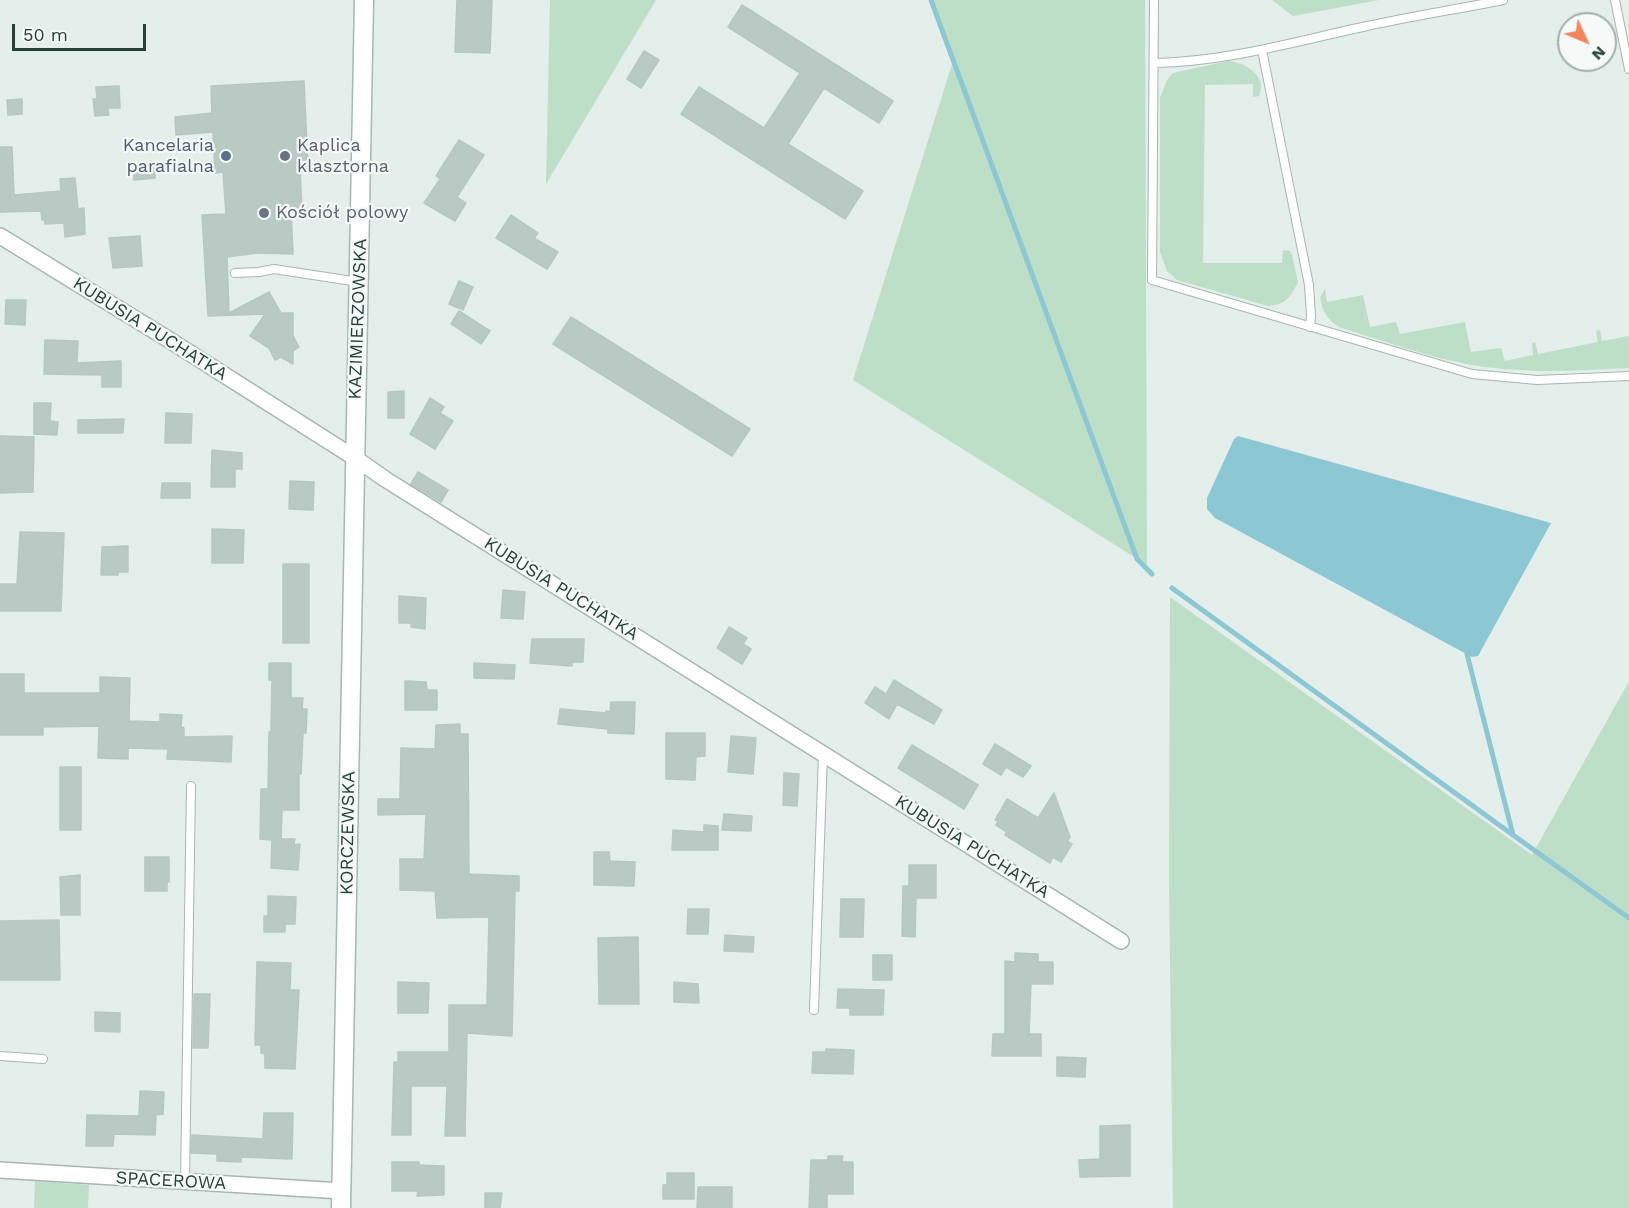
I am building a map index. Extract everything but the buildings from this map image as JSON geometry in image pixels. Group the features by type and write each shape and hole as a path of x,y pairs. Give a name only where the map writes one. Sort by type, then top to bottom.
{"street":[{"name":"KAZIMIERZOWSKA","path":"356,458 364,0"},
{"name":"KUBUSIA PUCHATKA","path":"0,236 163,336 356,458 385,479 1121,941"},
{"name":"KORCZEWSKA","path":"342,1200 356,458"},
{"name":"SPACEROWA","path":"0,1170 185,1182 342,1200"}],"lane":[{"path":"1154,0 1152,280 1472,374 1537,380 1629,376"},
{"path":"1154,63 1181,63 1262,50 1368,26 1503,0"},
{"path":"1615,0 1629,69"},
{"path":"1262,50 1309,285 1310,327"},
{"path":"235,273 274,269 360,282"},
{"path":"814,1010 823,754"},
{"path":"185,1182 191,786"},
{"path":"0,1056 42,1059"}],"green space":[{"path":"550,0 656,0 546,184"},
{"path":"929,0 1145,0 1147,565 853,380 952,64"},
{"path":"1272,0 1379,0 1293,16"},
{"path":"1228,61 1241,64 1253,71 1258,76 1261,89 1259,96 1253,97 1253,84 1205,85 1203,263 1282,263 1283,250 1290,251 1298,282 1287,299 1274,305 1268,306 1177,280 1167,271 1160,252 1160,97 1173,73"},
{"path":"1325,289 1327,302 1363,295 1370,327 1396,322 1400,334 1465,322 1471,352 1501,348 1505,361 1533,355 1532,343 1535,342 1538,354 1598,342 1596,331 1600,330 1602,341 1629,336 1629,368 1558,371 1504,369 1468,364 1431,355 1339,327 1328,318 1322,306 1320,297"},
{"path":"1170,597 1532,855 1629,681 1629,1208 1173,1208 1169,879"},
{"path":"35,1181 89,1185 88,1208 34,1208"}],"water":[{"path":"1238,436 1551,523 1478,656 1472,657 1215,518 1207,509 1207,498 1234,439"}],"waterway":[{"path":"931,0 1137,559 1152,574"},
{"path":"1172,588 1513,835"},
{"path":"1467,654 1513,835 1629,918"}],"place":[{"name":"Kancelaria parafialna","path":"226,156"},
{"name":"Kaplica klasztorna","path":"285,156"},
{"name":"Kościół polowy","path":"264,213"}]}
